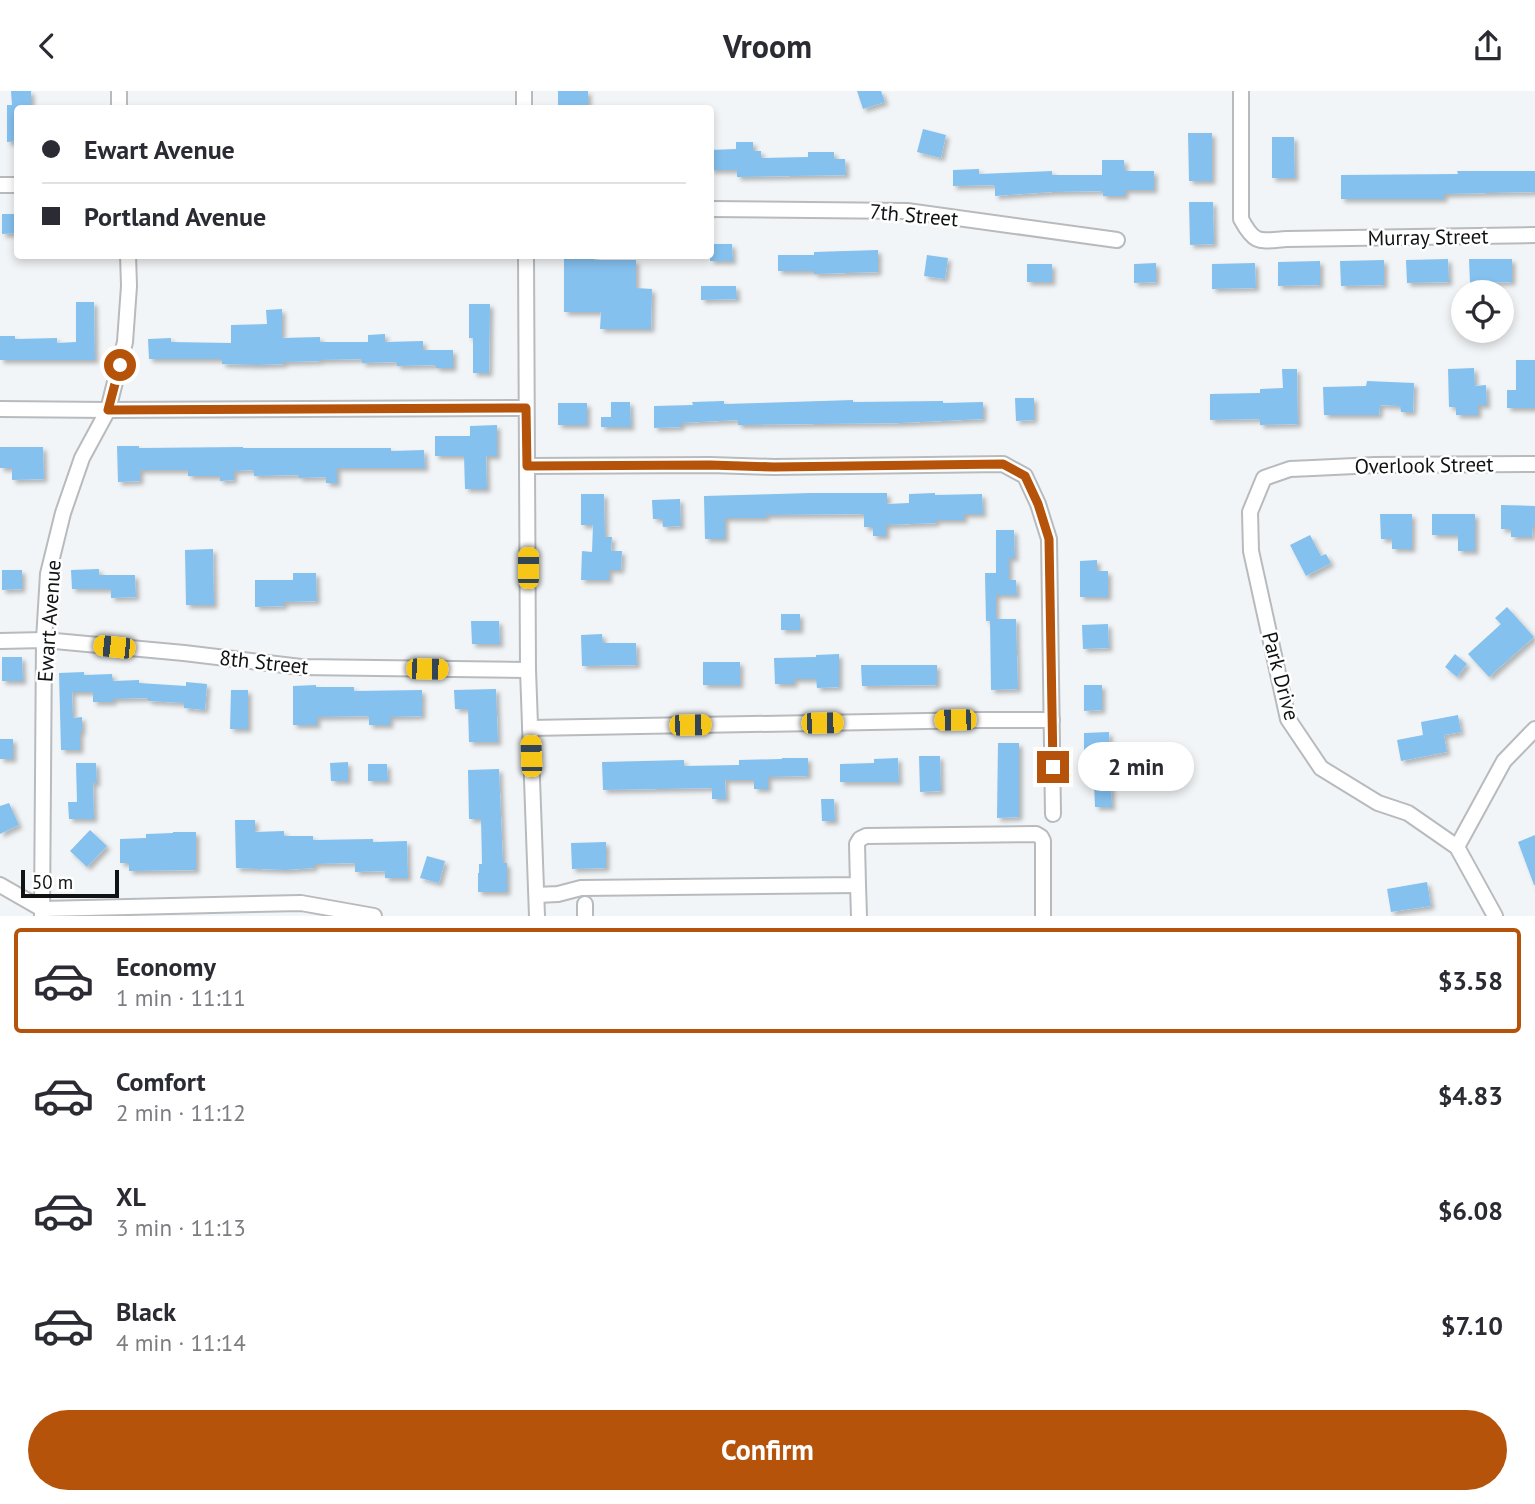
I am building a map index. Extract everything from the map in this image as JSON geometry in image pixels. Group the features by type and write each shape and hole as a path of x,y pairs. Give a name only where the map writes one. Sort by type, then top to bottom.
{"street":[{"name":"Murray Street","path":"1241,91 1241,219 1250,235 1262,241 1535,235"},
{"name":"7th Street","path":"714,209 907,211 1117,240"},
{"name":"Ewart Avenue","path":"42,913 44,640 48,575 63,513 82,458 108,410 125,342 128,259"},
{"path":"526,259 528,670 537,916"},
{"path":"0,409 526,408"},
{"path":"527,466 1003,464 1025,476 1038,504 1049,539 1053,814"},
{"name":"Overlook Street","path":"1313,468 1535,464"},
{"name":"Park Drive","path":"1313,468 1290,469 1264,478 1250,512 1251,551 1288,719 1321,768 1378,803 1408,813 1457,847 1495,916"},
{"name":"8th Street","path":"0,641 44,640 302,667 528,670"},
{"path":"530,728 1052,720"},
{"path":"1457,847 1504,761 1535,729"},
{"path":"859,916 857,844 860,838 1036,834 1042,841 1043,916"},
{"path":"0,885 42,913 301,903 374,916"},
{"path":"537,895 558,894 581,888 858,885"}],"building":[{"path":"11,91 31,91 31,105 14,105 14,141 7,142 7,105 12,105"},
{"path":"558,91 588,91 588,105 558,105"},
{"path":"857,91 881,91 885,102 863,109"},
{"path":"923,129 946,135 941,158 917,152"},
{"path":"1188,133 1212,133 1212,181 1189,181"},
{"path":"1272,137 1294,137 1295,178 1272,178"},
{"path":"736,142 753,142 753,151 761,151 761,158 808,157 808,152 834,152 834,159 845,159 846,175 737,177 737,170 714,170 714,150 736,149"},
{"path":"1102,160 1124,160 1125,171 1154,171 1154,190 1125,190 1125,196 1103,196 1102,191 995,196 995,185 953,186 953,170 979,169 979,174 1052,171 1052,175 1102,175"},
{"path":"1457,171 1535,171 1535,192 1444,194 1444,199 1341,199 1341,175 1458,174"},
{"path":"1189,202 1213,202 1214,244 1190,245"},
{"path":"2,214 14,214 14,233 2,234"},
{"path":"714,244 732,244 733,261 710,261 714,259"},
{"path":"878,250 878,272 814,274 814,271 778,271 778,255"},
{"path":"927,255 948,258 945,279 924,276"},
{"path":"564,259 636,260 636,288 652,289 651,329 600,329 601,312 564,312"},
{"path":"1448,259 1449,282 1407,283 1406,260"},
{"path":"1469,259 1512,259 1512,280 1470,280"},
{"path":"1384,260 1384,285 1341,286 1340,261"},
{"path":"1320,261 1320,285 1278,286 1278,262"},
{"path":"1156,263 1156,282 1134,283 1134,264"},
{"path":"1255,263 1256,288 1212,289 1212,264"},
{"path":"1027,264 1052,264 1052,282 1027,282"},
{"path":"701,286 736,286 737,299 701,300"},
{"path":"76,302 94,302 95,360 0,360 0,336 15,336 15,339 57,338 57,343 76,342"},
{"path":"469,304 490,304 489,373 473,373"},
{"path":"282,309 282,338 320,337 320,342 368,342 368,335 385,334 385,342 423,341 423,350 453,350 453,368 436,368 436,365 397,366 397,362 362,363 362,359 257,365 222,364 222,359 149,359 148,339 171,338 171,342 231,343 231,325 267,324 266,310"},
{"path":"1516,360 1535,360 1535,408 1507,408 1507,390 1516,390"},
{"path":"1474,368 1475,386 1486,385 1487,405 1478,405 1478,415 1456,415 1456,407 1449,407 1448,369"},
{"path":"1282,369 1297,369 1298,424 1260,425 1260,419 1210,420 1210,394 1260,393 1260,389 1283,388"},
{"path":"1367,381 1414,383 1413,412 1401,412 1400,406 1380,405 1379,415 1324,415 1323,387 1366,386"},
{"path":"1015,398 1034,398 1034,420 1016,421"},
{"path":"853,400 983,402 983,419 738,425 738,420 681,423 681,427 654,428 654,406 724,401 724,404"},
{"path":"611,402 630,402 631,427 601,427 601,417 611,417"},
{"path":"558,403 587,403 587,425 558,425"},
{"path":"497,425 497,456 486,456 487,489 465,489 464,456 435,456 435,436 470,436 470,426"},
{"path":"117,446 424,450 425,468 337,468 337,483 326,483 326,477 254,476 253,470 234,471 234,480 220,481 220,476 188,476 188,470 140,470 140,481 118,482"},
{"path":"0,447 43,447 44,479 12,480 12,468 0,468"},
{"path":"887,493 887,504 909,503 909,494 982,494 983,514 964,514 964,520 886,525 886,536 873,536 873,527 864,527 864,514 725,518 725,539 705,539 704,496"},
{"path":"581,494 604,494 605,537 612,537 611,551 622,551 621,570 609,570 609,580 581,580 582,551 592,552 593,525 581,525"},
{"path":"680,499 681,526 663,527 662,519 653,519 652,500"},
{"path":"1501,505 1535,506 1532,537 1511,537 1511,529 1501,529"},
{"path":"1380,514 1412,514 1412,549 1392,549 1392,539 1381,539"},
{"path":"1432,514 1475,514 1475,551 1458,551 1458,535 1432,535"},
{"path":"996,530 1014,530 1015,558 1009,558 1009,580 1016,580 1017,595 996,595 996,619 1016,619 1018,689 991,690 990,621 986,621 985,573 996,573"},
{"path":"1310,535 1321,556 1326,554 1331,563 1306,576 1290,545"},
{"path":"213,549 214,605 186,605 185,550"},
{"path":"1097,560 1097,571 1108,571 1108,597 1080,597 1080,561"},
{"path":"99,569 99,575 135,575 136,597 111,598 111,589 72,589 71,570"},
{"path":"2,570 22,570 22,589 2,590"},
{"path":"293,573 316,573 317,601 284,602 284,606 255,607 255,580 293,580"},
{"path":"1507,607 1534,637 1489,677 1468,654 1501,624 1495,618"},
{"path":"781,614 800,614 800,630 781,630"},
{"path":"471,621 499,621 500,644 472,644"},
{"path":"1108,624 1109,648 1083,649 1082,625"},
{"path":"602,634 603,643 636,643 637,665 582,666 581,635"},
{"path":"839,654 839,687 817,688 816,679 794,679 794,684 775,684 774,658"},
{"path":"1455,654 1467,664 1457,677 1445,667"},
{"path":"2,657 22,657 23,681 2,681"},
{"path":"703,662 740,662 740,685 703,685"},
{"path":"861,665 937,665 937,685 862,686"},
{"path":"84,672 84,675 112,674 113,681 139,680 139,683 186,686 186,682 207,684 205,710 184,708 184,703 148,701 148,698 93,702 93,692 72,692 73,718 82,717 80,750 61,750 59,673"},
{"path":"1084,685 1102,685 1102,710 1084,711"},
{"path":"293,686 354,687 354,691 422,690 422,716 390,717 390,725 369,725 369,716 317,717 317,725 293,725"},
{"path":"496,689 498,742 469,742 468,709 455,709 454,690"},
{"path":"231,690 248,690 248,729 230,729"},
{"path":"1458,715 1461,732 1444,735 1447,752 1401,761 1397,740 1423,735 1421,722"},
{"path":"1109,732 1110,759 1084,760 1084,733"},
{"path":"0,739 13,739 13,759 0,759"},
{"path":"998,743 1019,743 1019,817 997,818"},
{"path":"919,756 940,756 941,791 920,792"},
{"path":"808,758 808,776 768,777 768,789 754,789 754,780 725,780 726,799 712,799 712,788 603,790 602,762 684,760 684,766 739,765 739,760"},
{"path":"898,758 899,782 840,782 840,764 874,763 874,759"},
{"path":"348,762 348,781 331,781 330,763"},
{"path":"76,763 96,763 97,783 93,783 94,819 69,819 68,802 77,802"},
{"path":"368,764 387,764 388,781 368,781"},
{"path":"499,769 503,863 507,863 507,892 478,892 479,864 482,864 481,819 469,819 468,770"},
{"path":"1094,783 1111,783 1112,807 1095,807"},
{"path":"821,799 834,799 835,821 822,821"},
{"path":"9,803 19,825 0,834 0,806"},
{"path":"235,820 255,820 255,832 284,831 284,836 313,836 313,840 407,841 408,878 385,878 385,871 355,872 355,863 314,864 314,868 285,870 236,868"},
{"path":"90,830 107,846 87,867 70,851"},
{"path":"196,832 196,870 129,871 129,863 120,863 120,839 146,838 146,834"},
{"path":"1535,835 1535,885 1534,885 1518,842"},
{"path":"606,842 606,868 572,869 571,843"},
{"path":"427,856 445,861 439,883 420,878"},
{"path":"1427,882 1431,906 1391,912 1387,889"}],"route":[{"path":"120,365 108,410 526,408 527,466 1003,464 1025,476 1038,504 1049,539 1053,767"}]}
